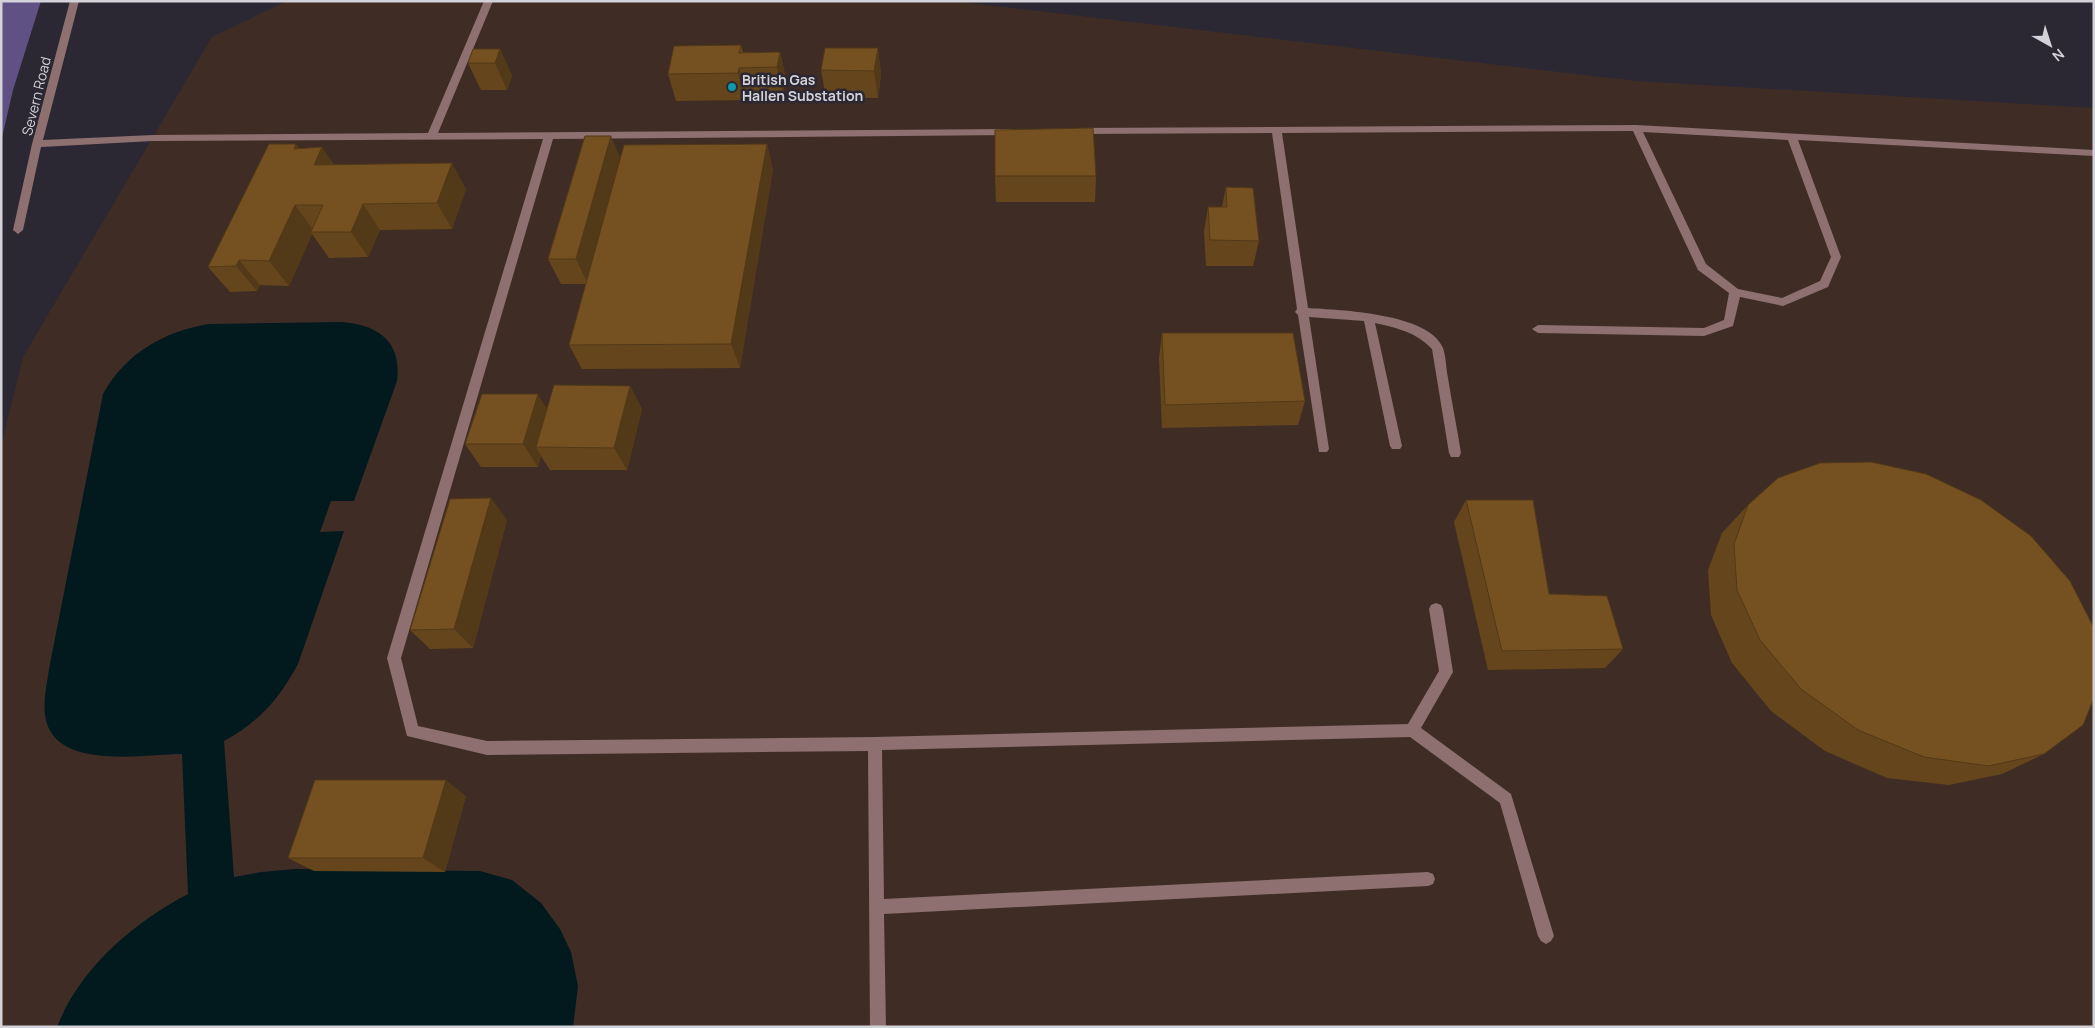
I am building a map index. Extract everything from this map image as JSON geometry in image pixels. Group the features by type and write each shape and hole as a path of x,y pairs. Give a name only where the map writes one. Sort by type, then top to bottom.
{"street":[{"name":"Severn Road","path":"75,1 36,144 153,138 1025,131"},
{"path":"432,136 490,1"},
{"path":"1636,128 1702,267 1735,292 1783,302 1824,284 1836,257 1792,138"},
{"path":"1064,131 1636,128 2094,153"},
{"path":"1276,129 1322,449"},
{"path":"549,135 394,658 412,731 486,748 875,744 1412,730 1506,799 1546,936"},
{"path":"18,230 36,144"},
{"path":"1538,329 1704,332 1729,323 1735,292"},
{"path":"1302,312 1369,319 1411,327 1433,340 1437,348 1455,454"},
{"path":"1369,319 1396,446"},
{"path":"1412,730 1446,672 1436,609"},
{"path":"875,744 878,1027"},
{"path":"877,907 1428,879"}],"shaded area":[{"path":"1,1 41,1 13,90 1,142"},
{"path":"287,1 952,1 1636,81 2094,108 2094,1027 1,1027 1,446 23,357 212,37"},
{"path":"342,322 367,327 385,338 392,346 396,356 398,367 397,381 354,501 331,501 320,532 344,531 298,664 276,699 258,718 224,741 234,877 295,869 480,871 512,880 541,903 560,929 571,952 578,986 573,1027 57,1027 79,985 110,949 128,933 188,894 182,754 124,757 102,756 82,752 64,745 51,733 45,715 45,697 49,669 103,394 112,380 134,356 161,339 192,327 209,324"}],"building":[{"path":"741,45 739,53 780,52 777,67 739,68 738,73 668,74 674,46"},
{"path":"825,48 878,48 874,71 821,70"},
{"path":"473,49 500,49 495,63 468,63"},
{"path":"1093,128 1096,176 995,176 995,130"},
{"path":"585,136 611,136 576,259 548,259"},
{"path":"269,144 296,144 294,149 322,147 314,165 452,163 437,203 363,204 351,232 311,232 323,205 295,205 269,261 239,260 236,266 208,267"},
{"path":"767,144 731,344 569,345 624,145"},
{"path":"1226,187 1253,188 1259,241 1210,240 1208,207 1227,207"},
{"path":"1162,333 1293,333 1305,401 1165,405"},
{"path":"554,385 630,386 614,448 536,447"},
{"path":"482,394 538,394 523,444 465,444"},
{"path":"1871,462 1926,474 1981,500 2031,536 2070,581 2094,628 2094,698 2083,725 2044,754 1988,766 1924,757 1858,730 1801,689 1760,640 1737,590 1734,544 1748,505 1778,478 1820,463"},
{"path":"491,498 454,629 410,630 450,499"},
{"path":"1466,500 1533,500 1549,594 1607,596 1623,649 1502,651"},
{"path":"315,780 446,780 423,858 288,858"}],"place":[{"name":"British Gas Hallen Substation","path":"732,87"}]}
